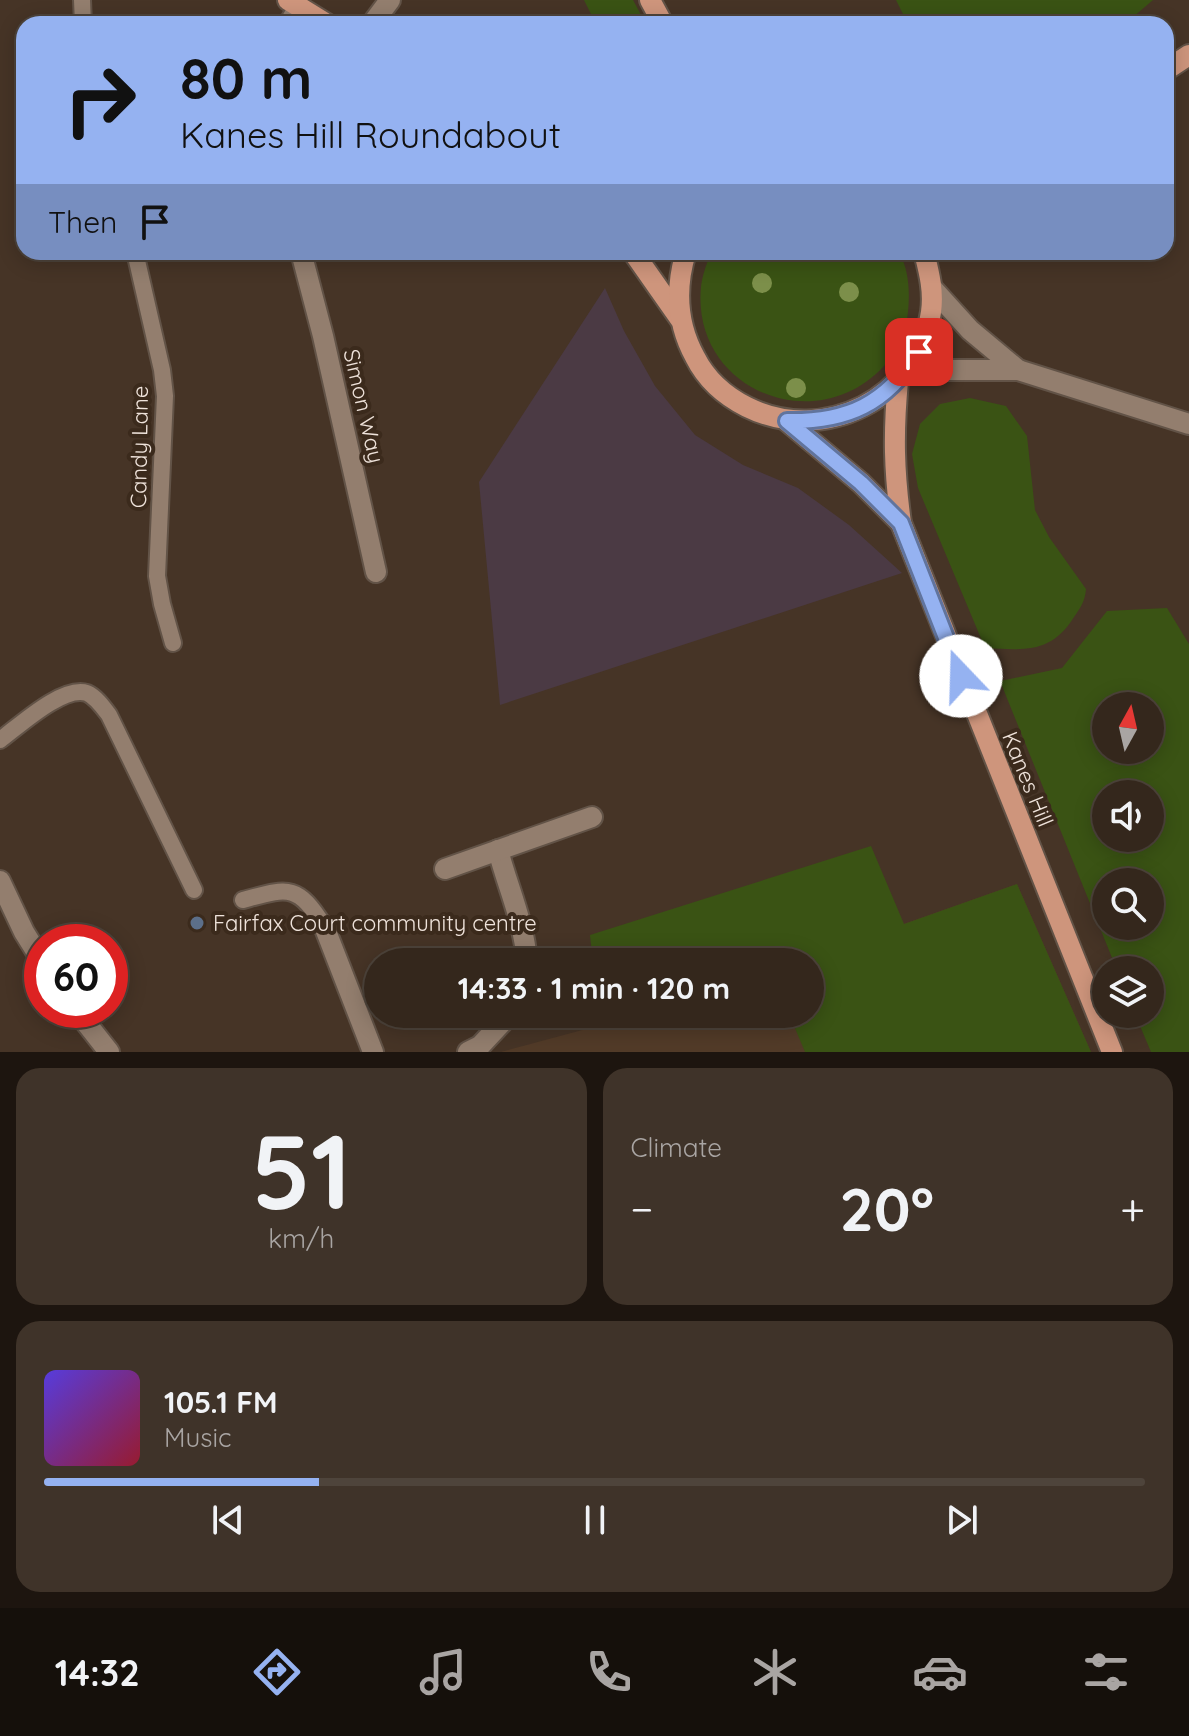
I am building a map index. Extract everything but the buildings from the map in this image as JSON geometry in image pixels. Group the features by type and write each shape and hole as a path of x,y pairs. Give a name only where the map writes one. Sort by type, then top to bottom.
{"main road":[{"path":"639,260 680,319"},
{"path":"684,260 678,286 680,319 700,367 717,387 738,403 787,421 818,421 848,414 875,401 903,376 919,352 926,332 931,282 939,260"},
{"path":"926,260 931,282"},
{"name":"Kanes Hill","path":"903,376 893,430 901,523 1112,1052"},
{"name":"Kanes Hill","path":"787,421 861,483 901,523"}],"street":[{"name":"Simon Way","path":"303,260 376,572"},
{"path":"931,282 970,330 1018,370"},
{"path":"903,376 1018,370 1189,424"},
{"path":"445,869 592,817"},
{"path":"498,850 522,925 525,948"},
{"path":"0,881 24,932"},
{"path":"324,926 373,1052"},
{"path":"90,1028 109,1052"},
{"path":"474,1049 496,1028"}],"lane":[{"name":"Candy Lane","path":"137,260 165,396 157,576 173,643"},
{"path":"0,740 45,706 71,692 87,693 98,701 109,715 194,890"},
{"path":"243,900 281,889 298,894 324,926"}],"shaded area":[{"path":"605,288 624,331 655,386 695,435 743,465 798,488 849,525 902,573 500,705 479,482"},
{"path":"1017,884 1091,1052 501,1052 590,1028 824,1028 824,952"}],"green space":[{"path":"584,0 633,0 642,16 592,16"},
{"path":"896,0 1153,0 1134,16 904,16"},
{"path":"708,260 902,260 909,297 905,327 889,360 856,388 825,399 794,401 763,393 737,377 716,353 703,323 701,287"},
{"path":"970,398 1006,406 1027,436 1035,510 1049,537 1086,589 1081,607 1065,629 1056,638 1036,647 985,648 918,488 912,454 920,424 940,404"},
{"path":"1167,608 1189,644 1189,1052 1151,1052 1141,1028 1164,1028 1164,956 1111,956 1105,940 1164,940 1164,868 1092,868 1092,908 1000,681 1062,668 1107,611"},
{"path":"871,846 904,924 1017,884 1091,1052 805,1052 795,1028 824,1028 824,948 591,948 590,935"}],"place":[{"name":"Fairfax Court community centre","path":"197,923"}],"route":[{"path":"919,352 898,381 875,401 848,414 818,421 787,421 861,483 901,523 961,676"}]}
